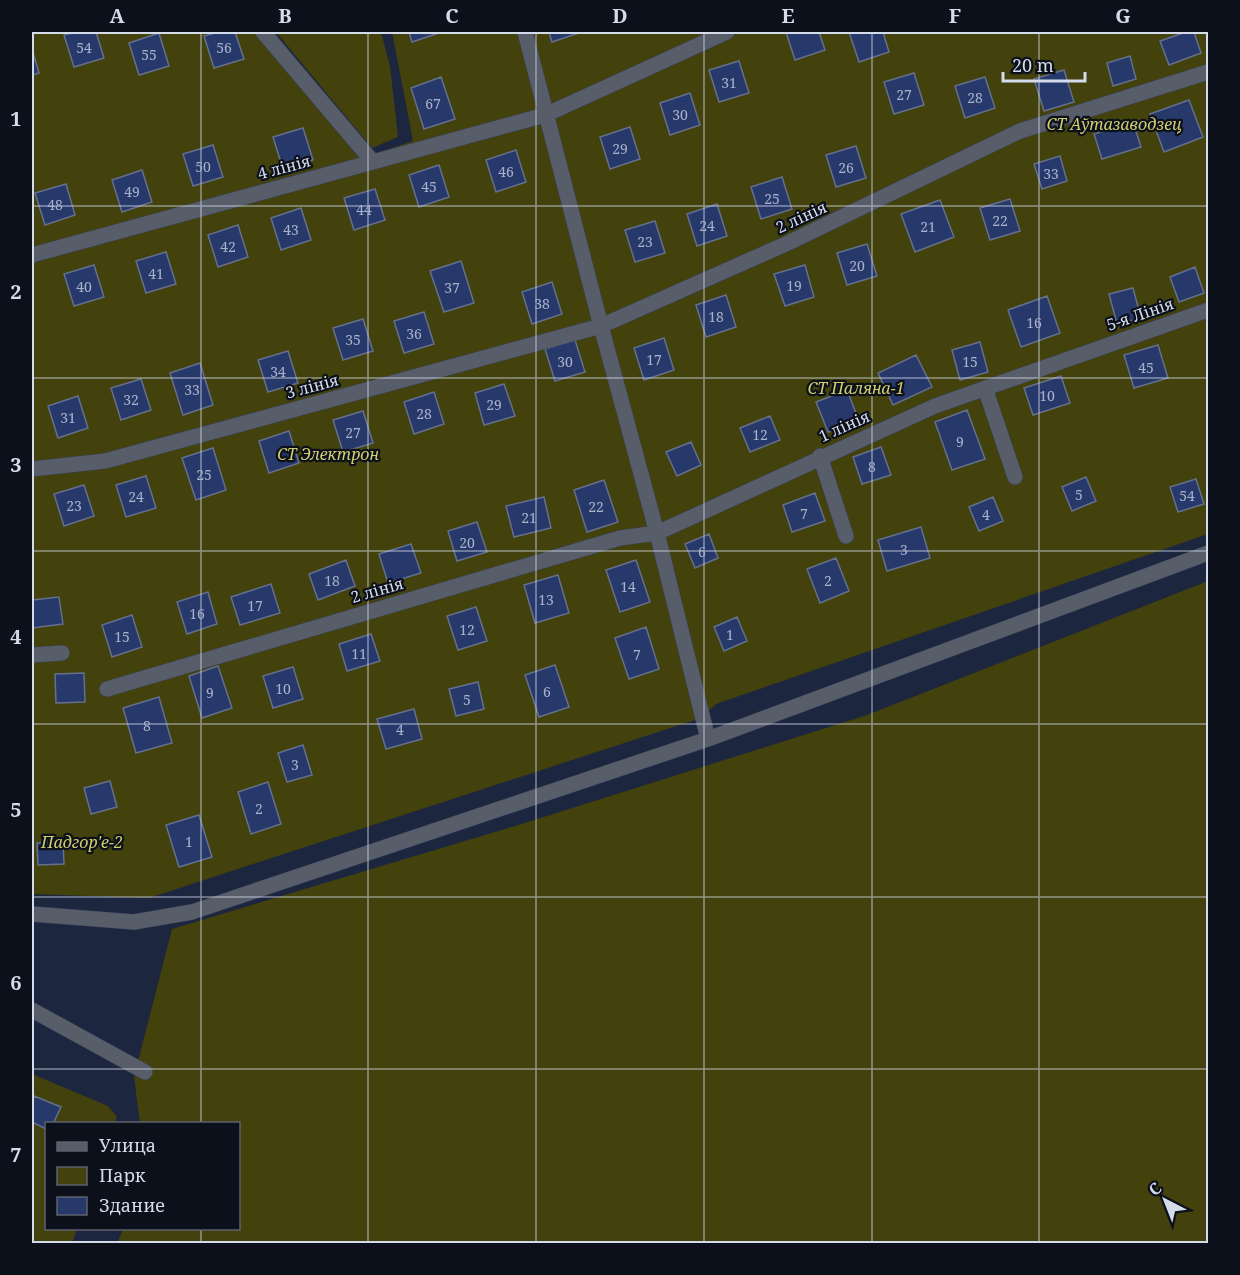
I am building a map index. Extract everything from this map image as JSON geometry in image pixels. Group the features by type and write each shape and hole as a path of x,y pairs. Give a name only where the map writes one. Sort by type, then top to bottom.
{"street":[{"path":"263,32 373,162"},
{"path":"525,32 545,115 657,533 708,739"},
{"path":"545,115 727,32"},
{"name":"2 лінія","path":"601,326 788,243 1017,133 1209,72"},
{"name":"4 лінія","path":"32,255 545,115"},
{"name":"5-я Лінія","path":"1084,352 1209,310"},
{"name":"3 лінія","path":"32,469 105,461 601,326"},
{"name":"1 лінія","path":"657,533 820,456 935,406 1084,352"},
{"path":"985,388 1015,477"},
{"path":"820,456 846,536"},
{"name":"2 лінія","path":"107,689 620,538 657,533"},
{"path":"32,914 134,922 192,912 708,739 1209,553"},
{"path":"32,655 62,653"},
{"path":"32,1010 145,1072"}],"green space":[{"path":"32,32 274,32 374,154 413,141 392,32 1208,32 1208,534 716,704 701,718 149,898 32,894"},
{"path":"276,32 381,32 390,66 398,137 372,148"},
{"path":"1208,581 1208,1243 117,1244 123,1230 240,1230 240,1122 140,1122 134,1077 172,929 528,822 867,715"},
{"path":"32,1074 108,1106 117,1117 115,1122 45,1122 45,1230 77,1230 72,1243 32,1243"}],"building":[{"path":"76,32 96,32 104,58 74,67 64,35"},
{"path":"219,32 235,32 244,59 214,68 204,36"},
{"path":"409,32 442,32 412,42"},
{"path":"549,32 582,32 552,42"},
{"path":"786,32 819,32 825,50 795,60"},
{"path":"849,32 883,32 889,52 859,62"},
{"path":"1186,32 1194,32 1201,53 1169,65 1160,41"},
{"path":"159,33 169,66 139,75 129,43"},
{"path":"32,49 39,73 32,75"},
{"path":"1130,56 1136,79 1113,86 1107,63"},
{"path":"739,61 749,93 719,102 709,70"},
{"path":"1064,70 1074,102 1044,111 1034,79"},
{"path":"914,73 924,105 894,114 884,82"},
{"path":"441,77 455,119 424,129 411,88"},
{"path":"985,77 995,108 965,118 955,86"},
{"path":"690,93 700,125 670,135 660,103"},
{"path":"1189,100 1203,137 1164,152 1150,114"},
{"path":"1133,122 1141,147 1102,159 1094,134"},
{"path":"630,127 640,159 610,169 600,137"},
{"path":"303,128 313,160 283,169 273,137"},
{"path":"213,145 223,177 193,186 183,154"},
{"path":"856,146 866,178 836,187 826,155"},
{"path":"516,150 526,182 496,192 486,160"},
{"path":"1060,156 1067,181 1042,189 1034,164"},
{"path":"439,165 449,197 419,207 409,175"},
{"path":"142,170 152,202 122,212 112,180"},
{"path":"782,177 792,209 761,219 751,187"},
{"path":"66,184 75,215 45,225 35,193"},
{"path":"375,189 385,220 354,230 344,198"},
{"path":"1010,199 1020,231 990,240 980,208"},
{"path":"940,200 954,237 915,252 901,214"},
{"path":"717,204 727,236 697,246 687,214"},
{"path":"301,208 311,240 281,250 271,218"},
{"path":"655,221 665,253 635,262 625,230"},
{"path":"238,225 248,257 218,267 208,235"},
{"path":"867,244 877,276 847,285 837,253"},
{"path":"166,252 176,284 146,293 136,261"},
{"path":"461,261 474,303 444,312 430,271"},
{"path":"94,265 104,297 74,306 64,274"},
{"path":"805,265 814,297 785,306 774,274"},
{"path":"1195,267 1204,293 1179,302 1170,277"},
{"path":"552,282 562,314 532,324 522,292"},
{"path":"1133,288 1141,318 1117,324 1109,294"},
{"path":"726,295 736,327 706,337 696,305"},
{"path":"1047,296 1060,333 1021,347 1008,310"},
{"path":"424,312 434,344 404,353 394,321"},
{"path":"363,319 373,351 343,360 333,328"},
{"path":"664,338 674,370 644,380 634,348"},
{"path":"575,340 585,372 555,381 545,349"},
{"path":"980,342 988,372 960,380 952,350"},
{"path":"1158,345 1168,378 1134,388 1124,355"},
{"path":"288,351 298,383 268,392 258,360"},
{"path":"916,355 932,387 893,405 878,373"},
{"path":"200,363 213,405 183,415 170,373"},
{"path":"1061,376 1070,403 1033,415 1024,388"},
{"path":"141,379 151,410 121,420 111,388"},
{"path":"504,384 515,416 484,425 475,393"},
{"path":"847,390 859,421 828,432 816,402"},
{"path":"434,392 444,424 414,434 404,402"},
{"path":"78,396 88,428 58,438 48,406"},
{"path":"967,410 985,459 952,470 935,422"},
{"path":"363,411 373,443 343,452 333,420"},
{"path":"770,416 780,440 750,452 740,428"},
{"path":"289,431 299,463 269,473 259,441"},
{"path":"691,442 701,465 677,476 666,452"},
{"path":"881,447 891,475 862,484 853,457"},
{"path":"213,448 226,490 196,500 182,458"},
{"path":"146,476 156,508 126,517 116,485"},
{"path":"1086,477 1096,501 1072,511 1062,487"},
{"path":"1196,479 1204,504 1178,512 1170,487"},
{"path":"604,480 618,522 587,532 574,490"},
{"path":"84,485 94,516 64,526 54,494"},
{"path":"815,493 825,521 792,532 783,505"},
{"path":"544,497 551,528 514,537 506,506"},
{"path":"993,497 1003,521 979,531 969,507"},
{"path":"477,522 487,552 457,561 448,531"},
{"path":"921,527 930,558 887,571 878,540"},
{"path":"709,534 718,558 695,568 685,544"},
{"path":"411,544 421,573 388,583 379,554"},
{"path":"836,558 849,591 820,603 807,569"},
{"path":"346,560 355,586 318,600 309,574"},
{"path":"636,560 650,602 620,612 606,570"},
{"path":"558,575 569,613 535,623 524,585"},
{"path":"271,584 280,613 240,625 231,597"},
{"path":"208,592 217,624 187,634 177,602"},
{"path":"59,597 63,624 32,628 32,600"},
{"path":"476,607 487,641 458,650 447,616"},
{"path":"132,615 142,647 112,657 102,625"},
{"path":"737,617 747,641 724,651 714,627"},
{"path":"646,627 659,669 629,679 615,638"},
{"path":"371,634 380,661 347,671 339,644"},
{"path":"555,665 569,707 539,717 525,675"},
{"path":"218,666 232,708 202,718 189,676"},
{"path":"293,667 303,699 273,708 263,676"},
{"path":"84,673 85,702 56,703 55,674"},
{"path":"478,682 484,709 456,716 449,689"},
{"path":"159,697 172,743 136,753 123,708"},
{"path":"414,709 422,739 386,749 377,719"},
{"path":"303,745 312,775 287,782 278,753"},
{"path":"110,781 117,807 91,814 84,788"},
{"path":"268,782 281,824 251,834 238,792"},
{"path":"199,815 212,857 179,867 166,825"},
{"path":"63,841 64,864 38,865 37,843"},
{"path":"34,1096 61,1107 54,1122 45,1122 45,1128 32,1122"}],"park label":[{"name":"СТ Аўтазаводзец","path":"1114,124"},
{"name":"СТ Паляна-1","path":"856,388"},
{"name":"СТ Электрон","path":"328,454"},
{"name":"Падгор'е-2","path":"82,842"}]}
